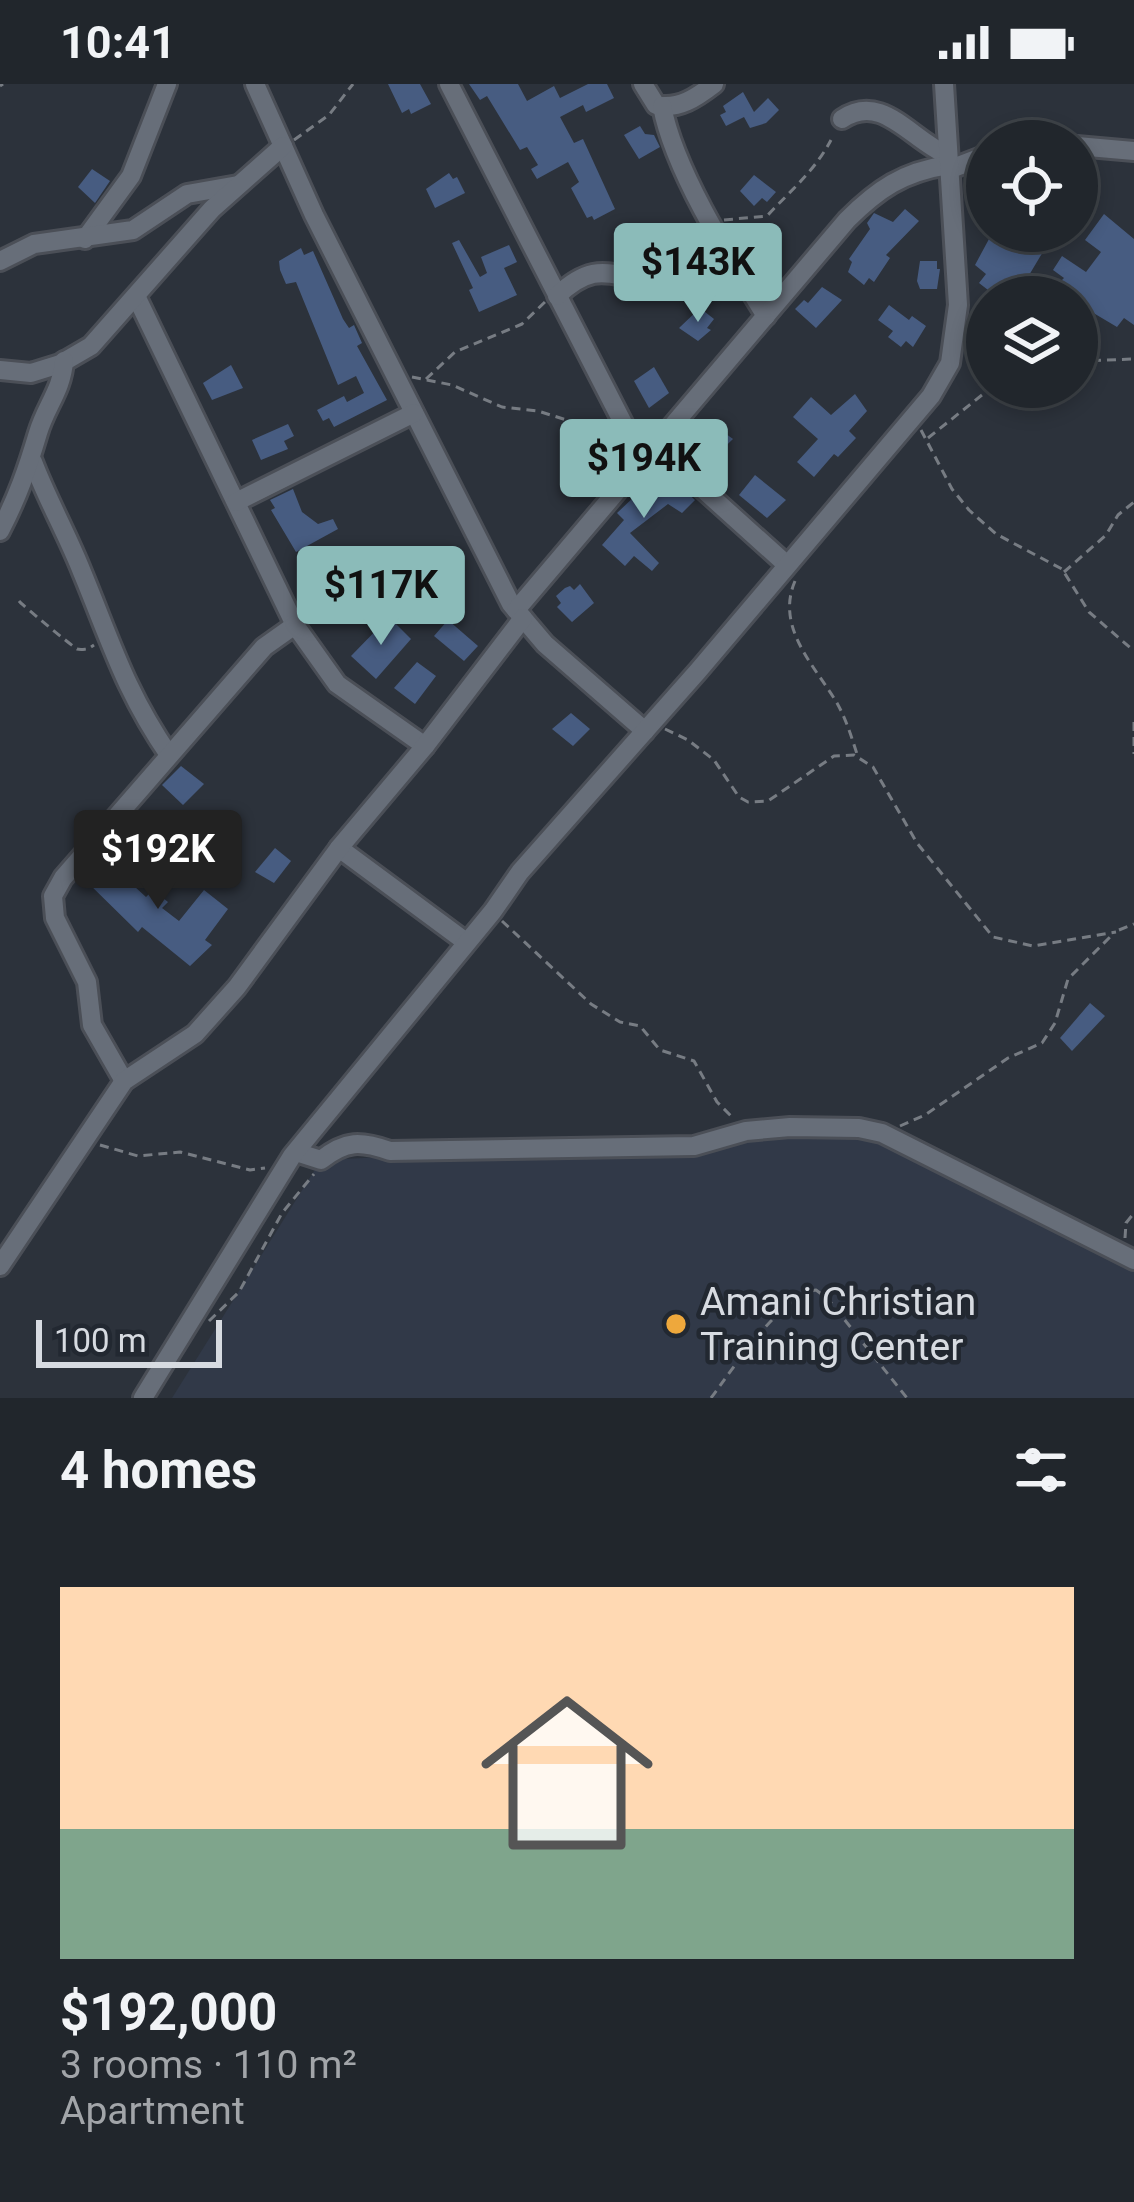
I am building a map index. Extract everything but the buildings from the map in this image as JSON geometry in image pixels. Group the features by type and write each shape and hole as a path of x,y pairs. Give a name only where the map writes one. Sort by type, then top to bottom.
{"street":[{"path":"85,238 131,176 167,84"},
{"path":"255,84 393,373 520,614 545,644 649,727"},
{"path":"449,84 629,439 788,564"},
{"path":"643,84 656,105 662,106 680,105 714,84"},
{"path":"143,1398 292,1157 520,872 914,417 950,363 957,333 944,84"},
{"path":"662,106 710,222 766,316"},
{"path":"842,119 856,110 879,111 948,163"},
{"path":"0,370 31,373 91,346 238,185 284,148"},
{"path":"1098,148 1134,151"},
{"path":"1,1264 124,1081 195,1034 237,988 339,848 425,746 520,614 766,316 876,191 898,177 966,159"},
{"path":"0,261 34,244 133,230 187,194 238,185"},
{"path":"556,294 604,270 664,276 723,247"},
{"path":"136,296 295,626 337,684 425,746"},
{"path":"0,531 32,461 47,409 59,393 64,362"},
{"path":"236,502 414,413"},
{"path":"32,461 137,709 169,755"},
{"path":"124,1081 92,1025 87,982 55,918 53,896 63,878 264,647 295,626"},
{"path":"339,848 466,942"},
{"path":"292,1157 322,1160 341,1144 353,1142 390,1151 556,1151 705,1145 746,1131 842,1127 882,1133 1128,1257"}],"path":[{"path":"284,148 329,115 352,84"},
{"path":"710,222 767,216 783,195 801,184 831,140"},
{"path":"426,380 455,352 529,320 556,294"},
{"path":"1098,361 1134,359"},
{"path":"393,373 452,385 502,407 538,410 629,439"},
{"path":"926,439 966,407"},
{"path":"914,417 952,490 969,510 996,534 1064,572 1089,612 1134,651"},
{"path":"1064,572 1134,502"},
{"path":"788,564 795,578 789,603 791,624 848,726 859,758"},
{"path":"19,601 77,649 88,649 106,637"},
{"path":"1134,722 1134,754"},
{"path":"649,727 688,740 714,760 739,797 748,802 768,801 833,755 859,758 873,767 917,843 993,937 1033,946 1116,932 1134,924"},
{"path":"493,911 591,1004 620,1022 640,1026 660,1050 698,1064 717,1102 746,1131"},
{"path":"882,1133 925,1115 1008,1058 1042,1043 1055,1023 1068,979 1116,932"},
{"path":"81,1147 109,1146 147,1157 195,1153 250,1170 292,1157"},
{"path":"206,1326 239,1292 282,1214 322,1160"},
{"path":"1128,1257 1126,1223 1134,1213"},
{"path":"711,1398 755,1339 803,1292 816,1290 907,1398"}],"shaded area":[{"name":"Amani Christian Training Center","path":"882,1133 1134,1250 1134,1398 172,1398 321,1160"}],"place":[{"name":"Amani Christian Training Center","path":"676,1324"}]}
